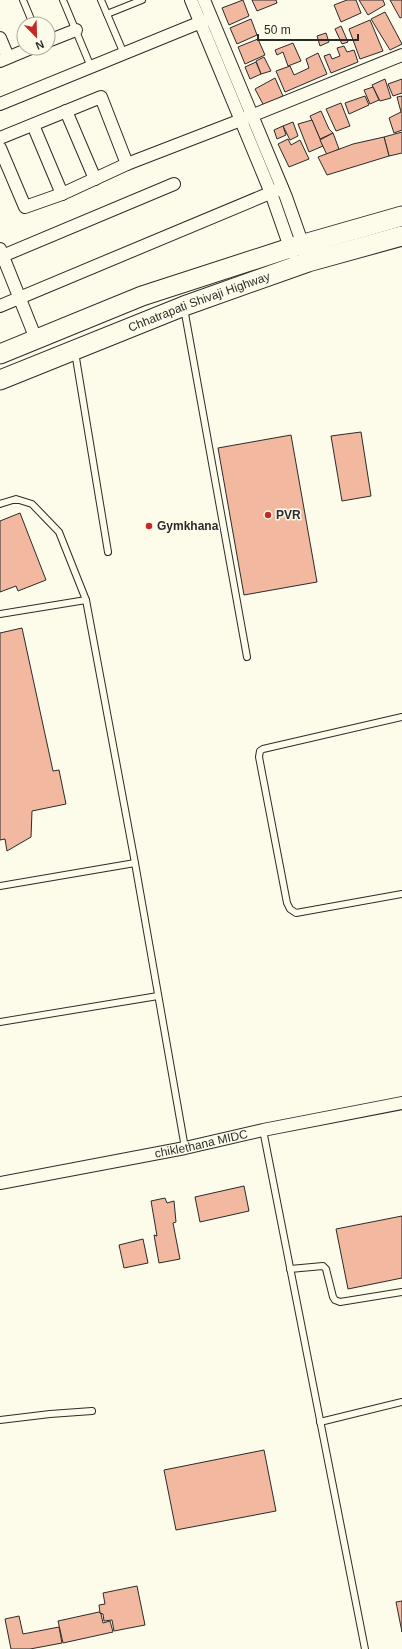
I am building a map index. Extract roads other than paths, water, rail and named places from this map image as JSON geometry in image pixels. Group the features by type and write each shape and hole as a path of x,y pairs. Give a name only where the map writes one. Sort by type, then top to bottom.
{"main road":[{"name":"Chhatrapati Shivaji Highway","path":"0,354 142,296 297,246 402,216"},
{"name":"Chhatrapati Shivaji Highway","path":"0,380 184,306 302,264 402,236"}],"street":[{"path":"191,0 206,20 276,190 297,246 302,264"},
{"path":"204,0 206,20"},
{"path":"0,104 206,20"},
{"path":"56,38 76,30"},
{"path":"0,38 4,59 16,54"},
{"path":"0,148 25,207 62,194 127,164 247,118 402,55"},
{"path":"0,138 101,97 127,164"},
{"path":"66,111 95,179"},
{"path":"33,125 62,194"},
{"path":"36,339 1,254 174,184"},
{"path":"0,306 276,190"},
{"name":"chiklethana MIDC","path":"0,1183 185,1148 263,1130 402,1103"}],"lane":[{"path":"23,0 30,16"},
{"path":"63,0 91,67"},
{"path":"101,0 124,54"},
{"path":"107,14 142,0"},
{"path":"184,306 247,657"},
{"path":"75,350 108,552"},
{"path":"0,504 16,499 32,504 59,532 86,600 135,863 185,1148"},
{"path":"0,614 86,600"},
{"path":"402,717 263,748 260,751 259,757 287,903 290,909 296,913 402,894"},
{"path":"0,886 135,863"},
{"path":"0,1022 158,996"},
{"path":"263,1130 365,1649"},
{"path":"290,1269 323,1266 326,1269 333,1297 335,1300 340,1302 402,1292"},
{"path":"320,1422 402,1402"},
{"path":"0,1420 92,1411"}],"place":[{"name":"PVR","path":"268,515"},
{"name":"Gymkhana","path":"149,526"}]}
